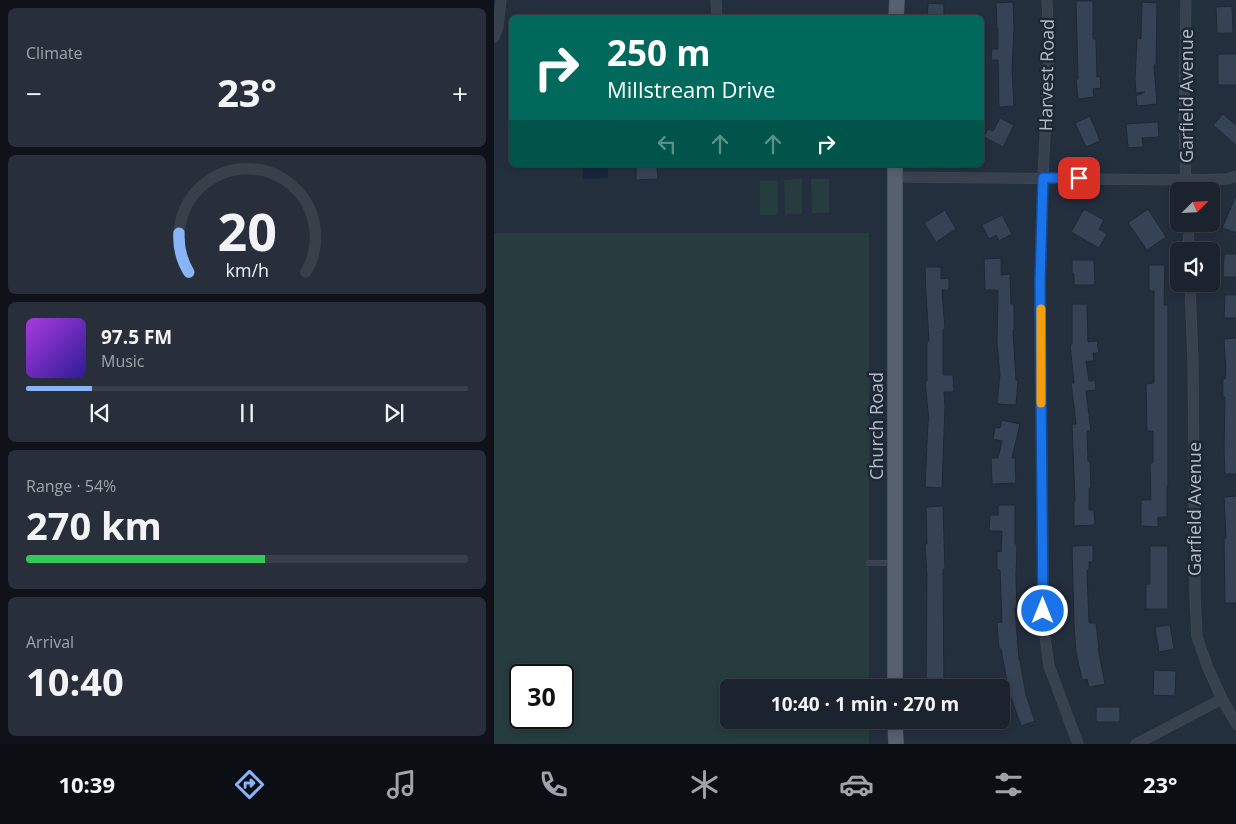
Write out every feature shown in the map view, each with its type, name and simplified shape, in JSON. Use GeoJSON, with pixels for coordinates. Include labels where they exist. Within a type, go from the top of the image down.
{"type":"FeatureCollection","features":[{"type":"Feature","properties":{"kind":"main road"},"geometry":{"type":"LineString","coordinates":[[896,15],[897,0]]}},
{"type":"Feature","properties":{"kind":"main road","name":"Church Road"},"geometry":{"type":"LineString","coordinates":[[895,171],[895,679]]}},
{"type":"Feature","properties":{"kind":"main road"},"geometry":{"type":"LineString","coordinates":[[895,729],[896,744]]}},
{"type":"Feature","properties":{"kind":"street"},"geometry":{"type":"LineString","coordinates":[[494,37],[498,26],[502,0]]}},
{"type":"Feature","properties":{"kind":"street"},"geometry":{"type":"LineString","coordinates":[[716,0],[717,15]]}},
{"type":"Feature","properties":{"kind":"street","name":"Harvest Road"},"geometry":{"type":"LineString","coordinates":[[1047,0],[1049,49],[1040,293],[1044,630],[1049,666],[1078,744]]}},
{"type":"Feature","properties":{"kind":"street","name":"Garfield Avenue"},"geometry":{"type":"LineString","coordinates":[[1186,0],[1184,123],[1186,180]]}},
{"type":"Feature","properties":{"kind":"street"},"geometry":{"type":"LineString","coordinates":[[895,171],[1043,178],[1186,180],[1226,179],[1236,176]]}},
{"type":"Feature","properties":{"kind":"street","name":"Garfield Avenue"},"geometry":{"type":"LineString","coordinates":[[1190,292],[1197,637],[1208,668],[1236,725]]}},
{"type":"Feature","properties":{"kind":"street"},"geometry":{"type":"LineString","coordinates":[[1136,744],[1222,699]]}},
{"type":"Feature","properties":{"kind":"lane"},"geometry":{"type":"LineString","coordinates":[[869,563],[894,563]]}},
{"type":"Feature","properties":{"kind":"green space"},"geometry":{"type":"Polygon","coordinates":[[[802,179],[802,214],[785,214],[784,180],[802,179]]]}},
{"type":"Feature","properties":{"kind":"green space"},"geometry":{"type":"Polygon","coordinates":[[[811,179],[829,179],[829,213],[812,213],[811,179]]]}},
{"type":"Feature","properties":{"kind":"green space"},"geometry":{"type":"Polygon","coordinates":[[[760,181],[778,181],[778,215],[760,215],[760,181]]]}},
{"type":"Feature","properties":{"kind":"green space"},"geometry":{"type":"Polygon","coordinates":[[[494,233],[869,233],[869,679],[720,679],[720,729],[869,729],[869,744],[494,744],[494,233]]]}},
{"type":"Feature","properties":{"kind":"water"},"geometry":{"type":"Polygon","coordinates":[[[583,167],[608,167],[608,178],[583,179],[583,167]]]}},
{"type":"Feature","properties":{"kind":"building"},"geometry":{"type":"Polygon","coordinates":[[[1076,1],[1093,1],[1093,39],[1096,39],[1097,77],[1100,76],[1101,88],[1093,89],[1094,97],[1078,99],[1076,79],[1078,79],[1076,1]]]}},
{"type":"Feature","properties":{"kind":"building"},"geometry":{"type":"Polygon","coordinates":[[[1013,2],[1012,69],[1014,106],[999,107],[998,60],[991,60],[992,49],[998,49],[996,3],[1013,2]]]}},
{"type":"Feature","properties":{"kind":"building"},"geometry":{"type":"Polygon","coordinates":[[[1142,2],[1157,3],[1156,65],[1154,65],[1157,104],[1137,106],[1136,96],[1145,92],[1136,93],[1135,79],[1137,38],[1141,39],[1142,2]]]}},
{"type":"Feature","properties":{"kind":"building"},"geometry":{"type":"Polygon","coordinates":[[[928,3],[944,4],[944,15],[927,15],[928,3]]]}},
{"type":"Feature","properties":{"kind":"building"},"geometry":{"type":"Polygon","coordinates":[[[1232,6],[1233,33],[1217,33],[1216,7],[1232,6]]]}},
{"type":"Feature","properties":{"kind":"building"},"geometry":{"type":"Polygon","coordinates":[[[1218,54],[1237,54],[1237,85],[1218,85],[1218,54]]]}},
{"type":"Feature","properties":{"kind":"building"},"geometry":{"type":"Polygon","coordinates":[[[1223,114],[1237,126],[1237,146],[1213,125],[1223,114]]]}},
{"type":"Feature","properties":{"kind":"building"},"geometry":{"type":"Polygon","coordinates":[[[1090,116],[1100,141],[1086,147],[1075,123],[1090,116]]]}},
{"type":"Feature","properties":{"kind":"building"},"geometry":{"type":"Polygon","coordinates":[[[1000,118],[1014,125],[1003,147],[984,137],[988,129],[993,131],[1000,118]]]}},
{"type":"Feature","properties":{"kind":"building"},"geometry":{"type":"Polygon","coordinates":[[[1158,122],[1159,137],[1142,138],[1143,147],[1128,148],[1126,124],[1158,122]]]}},
{"type":"Feature","properties":{"kind":"building"},"geometry":{"type":"Polygon","coordinates":[[[636,167],[657,167],[658,179],[636,180],[636,167]]]}},
{"type":"Feature","properties":{"kind":"building"},"geometry":{"type":"Polygon","coordinates":[[[1237,193],[1237,233],[1222,228],[1237,193]]]}},
{"type":"Feature","properties":{"kind":"building"},"geometry":{"type":"Polygon","coordinates":[[[1084,209],[1104,220],[1099,229],[1107,234],[1099,248],[1071,232],[1084,209]]]}},
{"type":"Feature","properties":{"kind":"building"},"geometry":{"type":"Polygon","coordinates":[[[1148,209],[1166,237],[1147,250],[1128,223],[1148,209]]]}},
{"type":"Feature","properties":{"kind":"building"},"geometry":{"type":"Polygon","coordinates":[[[945,210],[956,229],[936,242],[924,223],[945,210]]]}},
{"type":"Feature","properties":{"kind":"building"},"geometry":{"type":"Polygon","coordinates":[[[1002,215],[1012,234],[999,241],[996,235],[989,239],[982,225],[1002,215]]]}},
{"type":"Feature","properties":{"kind":"building"},"geometry":{"type":"Polygon","coordinates":[[[1224,254],[1237,254],[1237,277],[1223,277],[1224,254]]]}},
{"type":"Feature","properties":{"kind":"building"},"geometry":{"type":"Polygon","coordinates":[[[1001,258],[1001,275],[1010,274],[1011,304],[1014,304],[1013,330],[1016,380],[1018,380],[1016,405],[997,404],[1000,374],[997,343],[998,290],[985,290],[984,259],[1001,258]]]}},
{"type":"Feature","properties":{"kind":"building"},"geometry":{"type":"Polygon","coordinates":[[[1072,260],[1094,260],[1095,285],[1074,285],[1072,260]]]}},
{"type":"Feature","properties":{"kind":"building"},"geometry":{"type":"Polygon","coordinates":[[[1149,265],[1165,265],[1164,305],[1168,305],[1167,517],[1158,517],[1158,527],[1141,526],[1141,500],[1151,500],[1150,463],[1153,463],[1153,431],[1147,431],[1146,384],[1154,383],[1154,291],[1149,291],[1149,265]]]}},
{"type":"Feature","properties":{"kind":"building"},"geometry":{"type":"Polygon","coordinates":[[[925,267],[941,267],[941,279],[949,278],[949,290],[942,290],[945,329],[943,329],[943,375],[953,375],[954,392],[944,392],[942,488],[925,487],[929,421],[925,381],[927,381],[927,341],[929,341],[925,267]]]}},
{"type":"Feature","properties":{"kind":"building"},"geometry":{"type":"Polygon","coordinates":[[[1225,295],[1237,295],[1237,318],[1224,318],[1225,295]]]}},
{"type":"Feature","properties":{"kind":"building"},"geometry":{"type":"Polygon","coordinates":[[[1072,304],[1087,304],[1088,342],[1097,341],[1099,353],[1093,353],[1094,361],[1086,361],[1089,381],[1095,380],[1096,390],[1086,391],[1091,431],[1087,431],[1091,488],[1089,488],[1089,510],[1094,510],[1095,525],[1074,526],[1072,424],[1076,424],[1071,383],[1074,383],[1070,344],[1072,344],[1072,304]]]}},
{"type":"Feature","properties":{"kind":"building"},"geometry":{"type":"Polygon","coordinates":[[[1237,338],[1237,474],[1225,474],[1225,397],[1223,397],[1223,379],[1225,379],[1226,372],[1224,339],[1237,338]]]}},
{"type":"Feature","properties":{"kind":"building"},"geometry":{"type":"Polygon","coordinates":[[[1002,420],[1020,424],[1012,458],[1015,458],[1016,483],[992,484],[991,458],[998,458],[1002,441],[993,439],[995,427],[1000,428],[1002,420]]]}},
{"type":"Feature","properties":{"kind":"building"},"geometry":{"type":"Polygon","coordinates":[[[1237,496],[1237,603],[1225,603],[1224,538],[1226,538],[1224,497],[1237,496]]]}},
{"type":"Feature","properties":{"kind":"building"},"geometry":{"type":"Polygon","coordinates":[[[998,505],[1015,505],[1017,608],[1015,608],[1019,660],[1026,695],[1035,721],[1021,726],[1010,695],[1010,679],[1007,679],[1001,649],[999,649],[997,623],[1002,622],[1000,570],[997,570],[997,551],[1001,552],[1002,531],[989,531],[990,515],[998,515],[998,505]]]}},
{"type":"Feature","properties":{"kind":"building"},"geometry":{"type":"Polygon","coordinates":[[[943,506],[945,569],[943,569],[944,679],[926,679],[926,507],[943,506]]]}},
{"type":"Feature","properties":{"kind":"building"},"geometry":{"type":"Polygon","coordinates":[[[1093,545],[1093,562],[1089,562],[1089,570],[1087,570],[1089,623],[1096,623],[1098,648],[1105,684],[1089,687],[1087,679],[1082,680],[1076,652],[1072,546],[1093,545]]]}},
{"type":"Feature","properties":{"kind":"building"},"geometry":{"type":"Polygon","coordinates":[[[1150,546],[1168,546],[1168,609],[1146,609],[1146,584],[1150,584],[1150,546]]]}},
{"type":"Feature","properties":{"kind":"building"},"geometry":{"type":"Polygon","coordinates":[[[1170,625],[1174,649],[1159,652],[1155,627],[1170,625]]]}},
{"type":"Feature","properties":{"kind":"building"},"geometry":{"type":"Polygon","coordinates":[[[1154,670],[1176,671],[1175,696],[1153,695],[1154,670]]]}},
{"type":"Feature","properties":{"kind":"building"},"geometry":{"type":"Polygon","coordinates":[[[1096,707],[1120,707],[1120,722],[1096,722],[1096,707]]]}},
{"type":"Feature","properties":{"kind":"slow traffic"},"geometry":{"type":"LineString","coordinates":[[1041,309],[1041,403]]}},
{"type":"Feature","properties":{"kind":"route"},"geometry":{"type":"LineString","coordinates":[[1043,611],[1040,283],[1043,178],[1079,178]]}}]}
